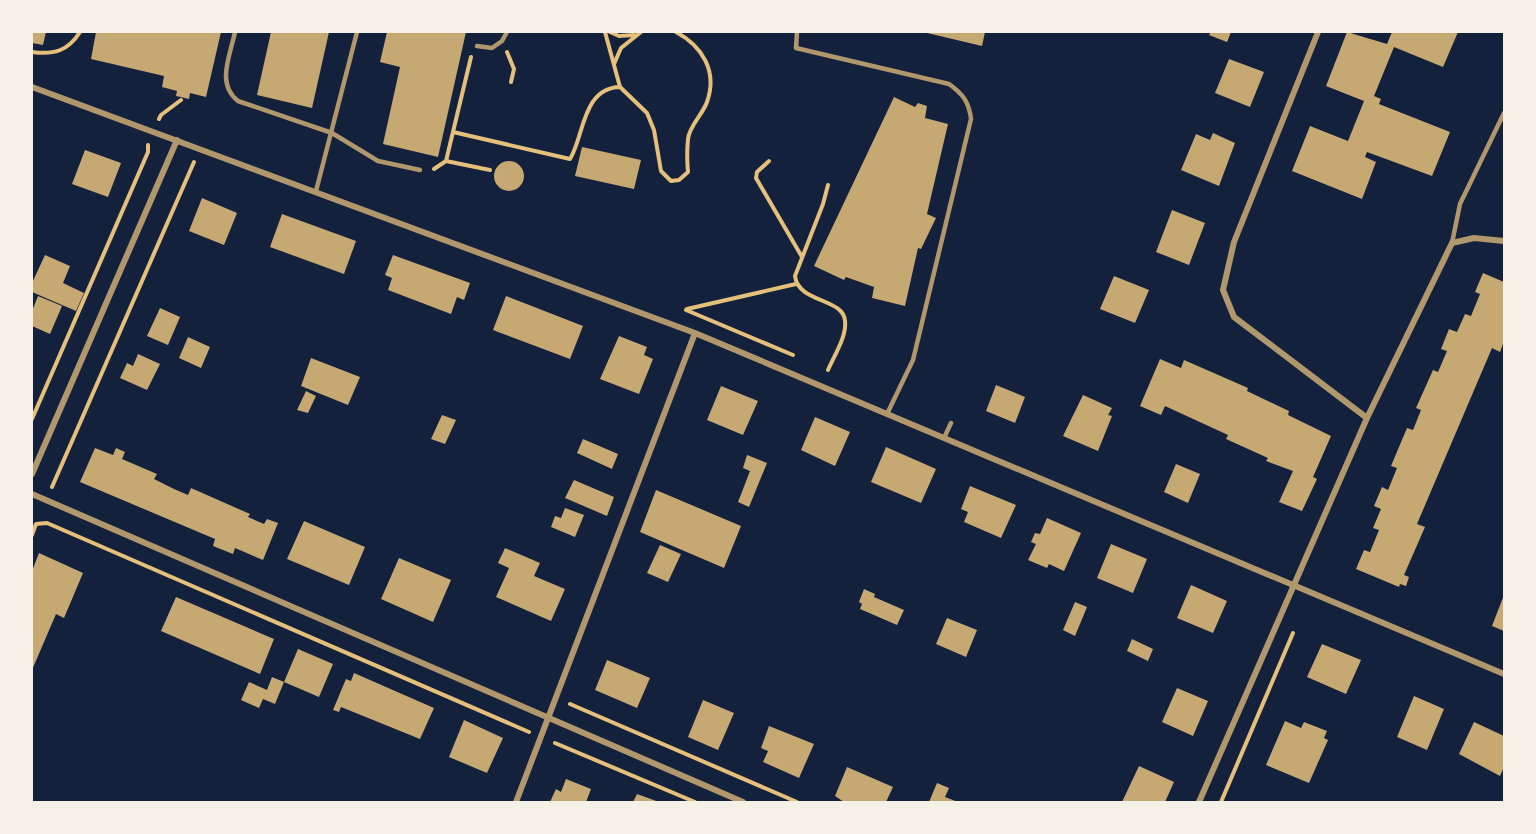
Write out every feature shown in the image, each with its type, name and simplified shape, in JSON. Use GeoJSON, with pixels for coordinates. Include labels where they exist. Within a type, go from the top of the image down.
{"type":"FeatureCollection","features":[{"type":"Feature","properties":{"kind":"street"},"geometry":{"type":"LineString","coordinates":[[1318,32],[1234,242],[1223,290],[1234,317],[1367,418]]}},
{"type":"Feature","properties":{"kind":"street"},"geometry":{"type":"LineString","coordinates":[[32,87],[695,333],[1504,675]]}},
{"type":"Feature","properties":{"kind":"street"},"geometry":{"type":"LineString","coordinates":[[32,474],[177,140]]}},
{"type":"Feature","properties":{"kind":"street"},"geometry":{"type":"LineString","coordinates":[[1199,802],[1367,418],[1452,243],[1474,238],[1504,241]]}},
{"type":"Feature","properties":{"kind":"street"},"geometry":{"type":"LineString","coordinates":[[516,802],[695,333]]}},
{"type":"Feature","properties":{"kind":"street"},"geometry":{"type":"LineString","coordinates":[[32,494],[547,720],[743,802]]}},
{"type":"Feature","properties":{"kind":"lane"},"geometry":{"type":"LineString","coordinates":[[235,32],[224,83],[228,93],[257,109],[332,133],[378,161],[420,170]]}},
{"type":"Feature","properties":{"kind":"lane"},"geometry":{"type":"LineString","coordinates":[[316,191],[357,32]]}},
{"type":"Feature","properties":{"kind":"lane"},"geometry":{"type":"LineString","coordinates":[[477,46],[492,48],[502,41],[507,32]]}},
{"type":"Feature","properties":{"kind":"lane"},"geometry":{"type":"LineString","coordinates":[[797,32],[796,48],[949,84],[962,93],[969,105],[971,119],[913,360],[887,414]]}},
{"type":"Feature","properties":{"kind":"lane"},"geometry":{"type":"LineString","coordinates":[[1452,243],[1460,204],[1504,113]]}},
{"type":"Feature","properties":{"kind":"lane"},"geometry":{"type":"LineString","coordinates":[[944,438],[951,423]]}},
{"type":"Feature","properties":{"kind":"path"},"geometry":{"type":"LineString","coordinates":[[32,51],[50,54],[61,50],[72,44],[80,32]]}},
{"type":"Feature","properties":{"kind":"path"},"geometry":{"type":"LineString","coordinates":[[608,32],[619,36],[641,32]]}},
{"type":"Feature","properties":{"kind":"path"},"geometry":{"type":"LineString","coordinates":[[608,32],[620,87],[647,113],[654,130],[661,171],[671,181],[685,176],[688,172],[688,138],[707,102],[710,75],[703,53],[676,32]]}},
{"type":"Feature","properties":{"kind":"path"},"geometry":{"type":"LineString","coordinates":[[614,65],[621,48],[635,34]]}},
{"type":"Feature","properties":{"kind":"path"},"geometry":{"type":"LineString","coordinates":[[502,41],[514,69],[511,82]]}},
{"type":"Feature","properties":{"kind":"path"},"geometry":{"type":"LineString","coordinates":[[477,46],[470,58],[446,161],[490,170]]}},
{"type":"Feature","properties":{"kind":"path"},"geometry":{"type":"LineString","coordinates":[[453,132],[570,159],[578,143],[582,122],[588,109],[608,90],[620,87]]}},
{"type":"Feature","properties":{"kind":"path"},"geometry":{"type":"LineString","coordinates":[[161,114],[181,100]]}},
{"type":"Feature","properties":{"kind":"path"},"geometry":{"type":"LineString","coordinates":[[32,419],[148,152],[148,144]]}},
{"type":"Feature","properties":{"kind":"path"},"geometry":{"type":"LineString","coordinates":[[769,161],[757,172],[756,178],[802,257]]}},
{"type":"Feature","properties":{"kind":"path"},"geometry":{"type":"LineString","coordinates":[[53,485],[194,162]]}},
{"type":"Feature","properties":{"kind":"path"},"geometry":{"type":"LineString","coordinates":[[817,365],[828,370],[846,320],[843,314],[833,306],[803,292],[796,284],[795,276],[824,204],[828,185]]}},
{"type":"Feature","properties":{"kind":"path"},"geometry":{"type":"LineString","coordinates":[[795,356],[686,310],[796,284]]}},
{"type":"Feature","properties":{"kind":"path"},"geometry":{"type":"LineString","coordinates":[[32,531],[36,524],[47,523],[528,731]]}},
{"type":"Feature","properties":{"kind":"path"},"geometry":{"type":"LineString","coordinates":[[1221,802],[1294,629]]}},
{"type":"Feature","properties":{"kind":"path"},"geometry":{"type":"LineString","coordinates":[[556,698],[797,802]]}},
{"type":"Feature","properties":{"kind":"path"},"geometry":{"type":"LineString","coordinates":[[551,741],[695,802]]}},
{"type":"Feature","properties":{"kind":"building"},"geometry":{"type":"Polygon","coordinates":[[[32,32],[46,32],[43,45],[32,43],[32,32]]]}},
{"type":"Feature","properties":{"kind":"building"},"geometry":{"type":"Polygon","coordinates":[[[96,32],[221,32],[206,97],[190,93],[189,99],[176,96],[177,91],[162,87],[164,76],[91,59],[96,32]]]}},
{"type":"Feature","properties":{"kind":"building"},"geometry":{"type":"Polygon","coordinates":[[[271,32],[329,32],[312,108],[257,95],[271,32]]]}},
{"type":"Feature","properties":{"kind":"building"},"geometry":{"type":"Polygon","coordinates":[[[387,32],[466,32],[438,157],[383,144],[400,67],[380,62],[387,32]]]}},
{"type":"Feature","properties":{"kind":"building"},"geometry":{"type":"Polygon","coordinates":[[[923,32],[985,32],[982,46],[923,32]]]}},
{"type":"Feature","properties":{"kind":"building"},"geometry":{"type":"Polygon","coordinates":[[[1211,32],[1231,32],[1227,42],[1209,35],[1211,32]]]}},
{"type":"Feature","properties":{"kind":"building"},"geometry":{"type":"Polygon","coordinates":[[[1347,32],[1387,44],[1392,32],[1458,32],[1443,67],[1394,47],[1374,96],[1381,99],[1379,104],[1450,132],[1432,176],[1367,152],[1365,157],[1376,162],[1362,199],[1292,171],[1310,126],[1348,141],[1364,101],[1326,86],[1347,32]]]}},
{"type":"Feature","properties":{"kind":"building"},"geometry":{"type":"Polygon","coordinates":[[[1229,59],[1264,72],[1250,107],[1215,93],[1229,59]]]}},
{"type":"Feature","properties":{"kind":"building"},"geometry":{"type":"Polygon","coordinates":[[[894,97],[915,107],[918,103],[927,106],[925,118],[948,124],[927,214],[936,218],[921,249],[918,248],[905,306],[872,298],[874,287],[846,277],[844,280],[814,266],[894,97]]]}},
{"type":"Feature","properties":{"kind":"building"},"geometry":{"type":"Polygon","coordinates":[[[1213,133],[1235,143],[1219,186],[1181,170],[1196,134],[1210,140],[1213,133]]]}},
{"type":"Feature","properties":{"kind":"building"},"geometry":{"type":"Polygon","coordinates":[[[582,147],[641,160],[634,189],[575,176],[582,147]]]}},
{"type":"Feature","properties":{"kind":"building"},"geometry":{"type":"Polygon","coordinates":[[[85,150],[121,163],[108,197],[72,184],[85,150]]]}},
{"type":"Feature","properties":{"kind":"building"},"geometry":{"type":"Polygon","coordinates":[[[509,161],[520,165],[524,176],[520,187],[509,191],[498,187],[494,176],[498,165],[509,161]]]}},
{"type":"Feature","properties":{"kind":"building"},"geometry":{"type":"Polygon","coordinates":[[[202,198],[237,213],[224,245],[189,231],[202,198]]]}},
{"type":"Feature","properties":{"kind":"building"},"geometry":{"type":"Polygon","coordinates":[[[1172,210],[1205,223],[1189,265],[1156,252],[1172,210]]]}},
{"type":"Feature","properties":{"kind":"building"},"geometry":{"type":"Polygon","coordinates":[[[282,214],[356,241],[344,274],[270,247],[282,214]]]}},
{"type":"Feature","properties":{"kind":"building"},"geometry":{"type":"Polygon","coordinates":[[[45,255],[70,266],[63,283],[84,293],[76,311],[32,292],[32,283],[45,255]]]}},
{"type":"Feature","properties":{"kind":"building"},"geometry":{"type":"Polygon","coordinates":[[[393,255],[470,283],[464,300],[457,297],[451,314],[388,290],[392,278],[385,275],[393,255]]]}},
{"type":"Feature","properties":{"kind":"building"},"geometry":{"type":"Polygon","coordinates":[[[1483,273],[1504,282],[1504,341],[1500,352],[1492,348],[1417,524],[1425,527],[1404,575],[1409,577],[1406,586],[1400,584],[1399,587],[1356,569],[1364,550],[1370,552],[1379,530],[1373,528],[1381,509],[1374,506],[1382,487],[1388,490],[1397,468],[1391,466],[1407,428],[1413,430],[1421,410],[1416,408],[1433,370],[1438,372],[1447,351],[1441,349],[1449,329],[1457,332],[1465,314],[1471,316],[1480,294],[1475,292],[1483,273]]]}},
{"type":"Feature","properties":{"kind":"building"},"geometry":{"type":"Polygon","coordinates":[[[1114,276],[1149,290],[1135,323],[1100,309],[1114,276]]]}},
{"type":"Feature","properties":{"kind":"building"},"geometry":{"type":"Polygon","coordinates":[[[38,296],[62,306],[50,334],[32,326],[32,311],[38,296]]]}},
{"type":"Feature","properties":{"kind":"building"},"geometry":{"type":"Polygon","coordinates":[[[506,296],[583,326],[570,359],[493,330],[506,296]]]}},
{"type":"Feature","properties":{"kind":"building"},"geometry":{"type":"Polygon","coordinates":[[[160,308],[180,317],[168,345],[147,336],[160,308]]]}},
{"type":"Feature","properties":{"kind":"building"},"geometry":{"type":"Polygon","coordinates":[[[619,336],[647,347],[644,355],[653,359],[639,394],[600,379],[619,336]]]}},
{"type":"Feature","properties":{"kind":"building"},"geometry":{"type":"Polygon","coordinates":[[[188,337],[210,347],[201,368],[179,358],[188,337]]]}},
{"type":"Feature","properties":{"kind":"building"},"geometry":{"type":"Polygon","coordinates":[[[138,354],[160,364],[147,390],[120,378],[127,363],[133,366],[138,354]]]}},
{"type":"Feature","properties":{"kind":"building"},"geometry":{"type":"Polygon","coordinates":[[[311,358],[360,377],[348,405],[301,386],[311,358]]]}},
{"type":"Feature","properties":{"kind":"building"},"geometry":{"type":"Polygon","coordinates":[[[1160,359],[1181,368],[1184,360],[1248,388],[1247,391],[1289,411],[1288,415],[1331,436],[1313,477],[1317,479],[1302,511],[1279,502],[1293,471],[1266,461],[1268,458],[1226,439],[1228,435],[1165,406],[1161,415],[1140,406],[1160,359]]]}},
{"type":"Feature","properties":{"kind":"building"},"geometry":{"type":"Polygon","coordinates":[[[996,385],[1025,397],[1015,423],[986,411],[996,385]]]}},
{"type":"Feature","properties":{"kind":"building"},"geometry":{"type":"Polygon","coordinates":[[[721,386],[758,401],[743,435],[707,420],[721,386]]]}},
{"type":"Feature","properties":{"kind":"building"},"geometry":{"type":"Polygon","coordinates":[[[306,391],[316,396],[308,413],[297,410],[306,391]]]}},
{"type":"Feature","properties":{"kind":"building"},"geometry":{"type":"Polygon","coordinates":[[[1083,395],[1112,408],[1108,415],[1112,416],[1098,451],[1063,436],[1083,395]]]}},
{"type":"Feature","properties":{"kind":"building"},"geometry":{"type":"Polygon","coordinates":[[[442,415],[456,420],[445,444],[431,439],[442,415]]]}},
{"type":"Feature","properties":{"kind":"building"},"geometry":{"type":"Polygon","coordinates":[[[815,417],[850,432],[835,466],[801,450],[815,417]]]}},
{"type":"Feature","properties":{"kind":"building"},"geometry":{"type":"Polygon","coordinates":[[[583,439],[618,454],[612,469],[577,453],[583,439]]]}},
{"type":"Feature","properties":{"kind":"building"},"geometry":{"type":"Polygon","coordinates":[[[886,447],[936,469],[921,503],[871,482],[886,447]]]}},
{"type":"Feature","properties":{"kind":"building"},"geometry":{"type":"Polygon","coordinates":[[[95,448],[113,455],[116,448],[125,452],[122,459],[157,474],[154,479],[188,495],[191,488],[250,514],[248,517],[264,524],[267,519],[278,523],[263,560],[235,548],[233,554],[213,546],[215,539],[80,482],[95,448]]]}},
{"type":"Feature","properties":{"kind":"building"},"geometry":{"type":"Polygon","coordinates":[[[747,455],[767,463],[749,507],[738,502],[750,471],[743,468],[747,455]]]}},
{"type":"Feature","properties":{"kind":"building"},"geometry":{"type":"Polygon","coordinates":[[[1176,464],[1200,474],[1188,503],[1164,492],[1176,464]]]}},
{"type":"Feature","properties":{"kind":"building"},"geometry":{"type":"Polygon","coordinates":[[[574,480],[614,497],[607,516],[565,498],[574,480]]]}},
{"type":"Feature","properties":{"kind":"building"},"geometry":{"type":"Polygon","coordinates":[[[970,486],[1016,505],[1001,538],[964,522],[968,512],[961,509],[970,486]]]}},
{"type":"Feature","properties":{"kind":"building"},"geometry":{"type":"Polygon","coordinates":[[[656,490],[741,526],[724,568],[640,532],[656,490]]]}},
{"type":"Feature","properties":{"kind":"building"},"geometry":{"type":"Polygon","coordinates":[[[565,508],[584,515],[575,537],[551,527],[555,516],[561,518],[565,508]]]}},
{"type":"Feature","properties":{"kind":"building"},"geometry":{"type":"Polygon","coordinates":[[[1047,518],[1081,533],[1064,571],[1049,564],[1047,568],[1028,560],[1036,544],[1031,542],[1035,533],[1040,534],[1047,518]]]}},
{"type":"Feature","properties":{"kind":"building"},"geometry":{"type":"Polygon","coordinates":[[[304,521],[365,547],[349,585],[287,559],[304,521]]]}},
{"type":"Feature","properties":{"kind":"building"},"geometry":{"type":"Polygon","coordinates":[[[1111,544],[1147,559],[1133,593],[1097,578],[1111,544]]]}},
{"type":"Feature","properties":{"kind":"building"},"geometry":{"type":"Polygon","coordinates":[[[660,545],[681,554],[668,582],[647,573],[660,545]]]}},
{"type":"Feature","properties":{"kind":"building"},"geometry":{"type":"Polygon","coordinates":[[[505,548],[540,563],[534,576],[565,589],[551,621],[496,597],[509,568],[498,563],[505,548]]]}},
{"type":"Feature","properties":{"kind":"building"},"geometry":{"type":"Polygon","coordinates":[[[39,553],[83,573],[64,618],[56,614],[32,670],[32,571],[39,553]]]}},
{"type":"Feature","properties":{"kind":"building"},"geometry":{"type":"Polygon","coordinates":[[[399,558],[451,580],[433,622],[381,599],[399,558]]]}},
{"type":"Feature","properties":{"kind":"building"},"geometry":{"type":"Polygon","coordinates":[[[1191,585],[1227,601],[1213,633],[1177,618],[1191,585]]]}},
{"type":"Feature","properties":{"kind":"building"},"geometry":{"type":"Polygon","coordinates":[[[864,589],[875,594],[874,597],[904,610],[897,625],[860,609],[862,604],[859,602],[864,589]]]}},
{"type":"Feature","properties":{"kind":"building"},"geometry":{"type":"Polygon","coordinates":[[[1504,595],[1504,631],[1492,626],[1504,595]]]}},
{"type":"Feature","properties":{"kind":"building"},"geometry":{"type":"Polygon","coordinates":[[[176,597],[274,639],[260,674],[161,631],[176,597]]]}},
{"type":"Feature","properties":{"kind":"building"},"geometry":{"type":"Polygon","coordinates":[[[1075,602],[1087,607],[1075,636],[1063,630],[1075,602]]]}},
{"type":"Feature","properties":{"kind":"building"},"geometry":{"type":"Polygon","coordinates":[[[947,618],[977,630],[966,657],[936,644],[947,618]]]}},
{"type":"Feature","properties":{"kind":"building"},"geometry":{"type":"Polygon","coordinates":[[[1132,639],[1153,649],[1148,661],[1127,651],[1132,639]]]}},
{"type":"Feature","properties":{"kind":"building"},"geometry":{"type":"Polygon","coordinates":[[[1322,644],[1361,660],[1346,694],[1307,677],[1322,644]]]}},
{"type":"Feature","properties":{"kind":"building"},"geometry":{"type":"Polygon","coordinates":[[[298,649],[333,664],[319,697],[284,682],[298,649]]]}},
{"type":"Feature","properties":{"kind":"building"},"geometry":{"type":"Polygon","coordinates":[[[607,660],[650,678],[637,708],[595,690],[607,660]]]}},
{"type":"Feature","properties":{"kind":"building"},"geometry":{"type":"Polygon","coordinates":[[[354,673],[434,708],[420,739],[341,707],[339,712],[333,710],[346,679],[351,681],[354,673]]]}},
{"type":"Feature","properties":{"kind":"building"},"geometry":{"type":"Polygon","coordinates":[[[272,677],[284,682],[275,704],[263,699],[259,708],[241,700],[249,682],[267,690],[272,677]]]}},
{"type":"Feature","properties":{"kind":"building"},"geometry":{"type":"Polygon","coordinates":[[[1177,688],[1208,701],[1193,736],[1162,722],[1177,688]]]}},
{"type":"Feature","properties":{"kind":"building"},"geometry":{"type":"Polygon","coordinates":[[[1414,696],[1444,709],[1427,750],[1397,737],[1414,696]]]}},
{"type":"Feature","properties":{"kind":"building"},"geometry":{"type":"Polygon","coordinates":[[[703,700],[734,713],[718,750],[688,737],[703,700]]]}},
{"type":"Feature","properties":{"kind":"building"},"geometry":{"type":"Polygon","coordinates":[[[464,720],[503,738],[487,773],[449,757],[464,720]]]}},
{"type":"Feature","properties":{"kind":"building"},"geometry":{"type":"Polygon","coordinates":[[[1285,721],[1301,728],[1304,722],[1327,731],[1324,738],[1328,740],[1309,783],[1266,765],[1285,721]]]}},
{"type":"Feature","properties":{"kind":"building"},"geometry":{"type":"Polygon","coordinates":[[[1474,722],[1504,736],[1504,767],[1500,776],[1459,754],[1474,722]]]}},
{"type":"Feature","properties":{"kind":"building"},"geometry":{"type":"Polygon","coordinates":[[[769,726],[814,744],[799,778],[763,762],[768,751],[761,748],[769,726]]]}},
{"type":"Feature","properties":{"kind":"building"},"geometry":{"type":"Polygon","coordinates":[[[1139,766],[1174,782],[1165,802],[1122,802],[1139,766]]]}},
{"type":"Feature","properties":{"kind":"building"},"geometry":{"type":"Polygon","coordinates":[[[847,767],[893,787],[886,802],[844,802],[835,796],[847,767]]]}},
{"type":"Feature","properties":{"kind":"building"},"geometry":{"type":"Polygon","coordinates":[[[566,779],[591,789],[586,802],[550,802],[556,789],[561,792],[566,779]]]}},
{"type":"Feature","properties":{"kind":"building"},"geometry":{"type":"Polygon","coordinates":[[[937,783],[949,788],[945,797],[958,802],[929,802],[937,783]]]}},
{"type":"Feature","properties":{"kind":"building"},"geometry":{"type":"Polygon","coordinates":[[[637,794],[659,802],[633,802],[637,794]]]}}]}
